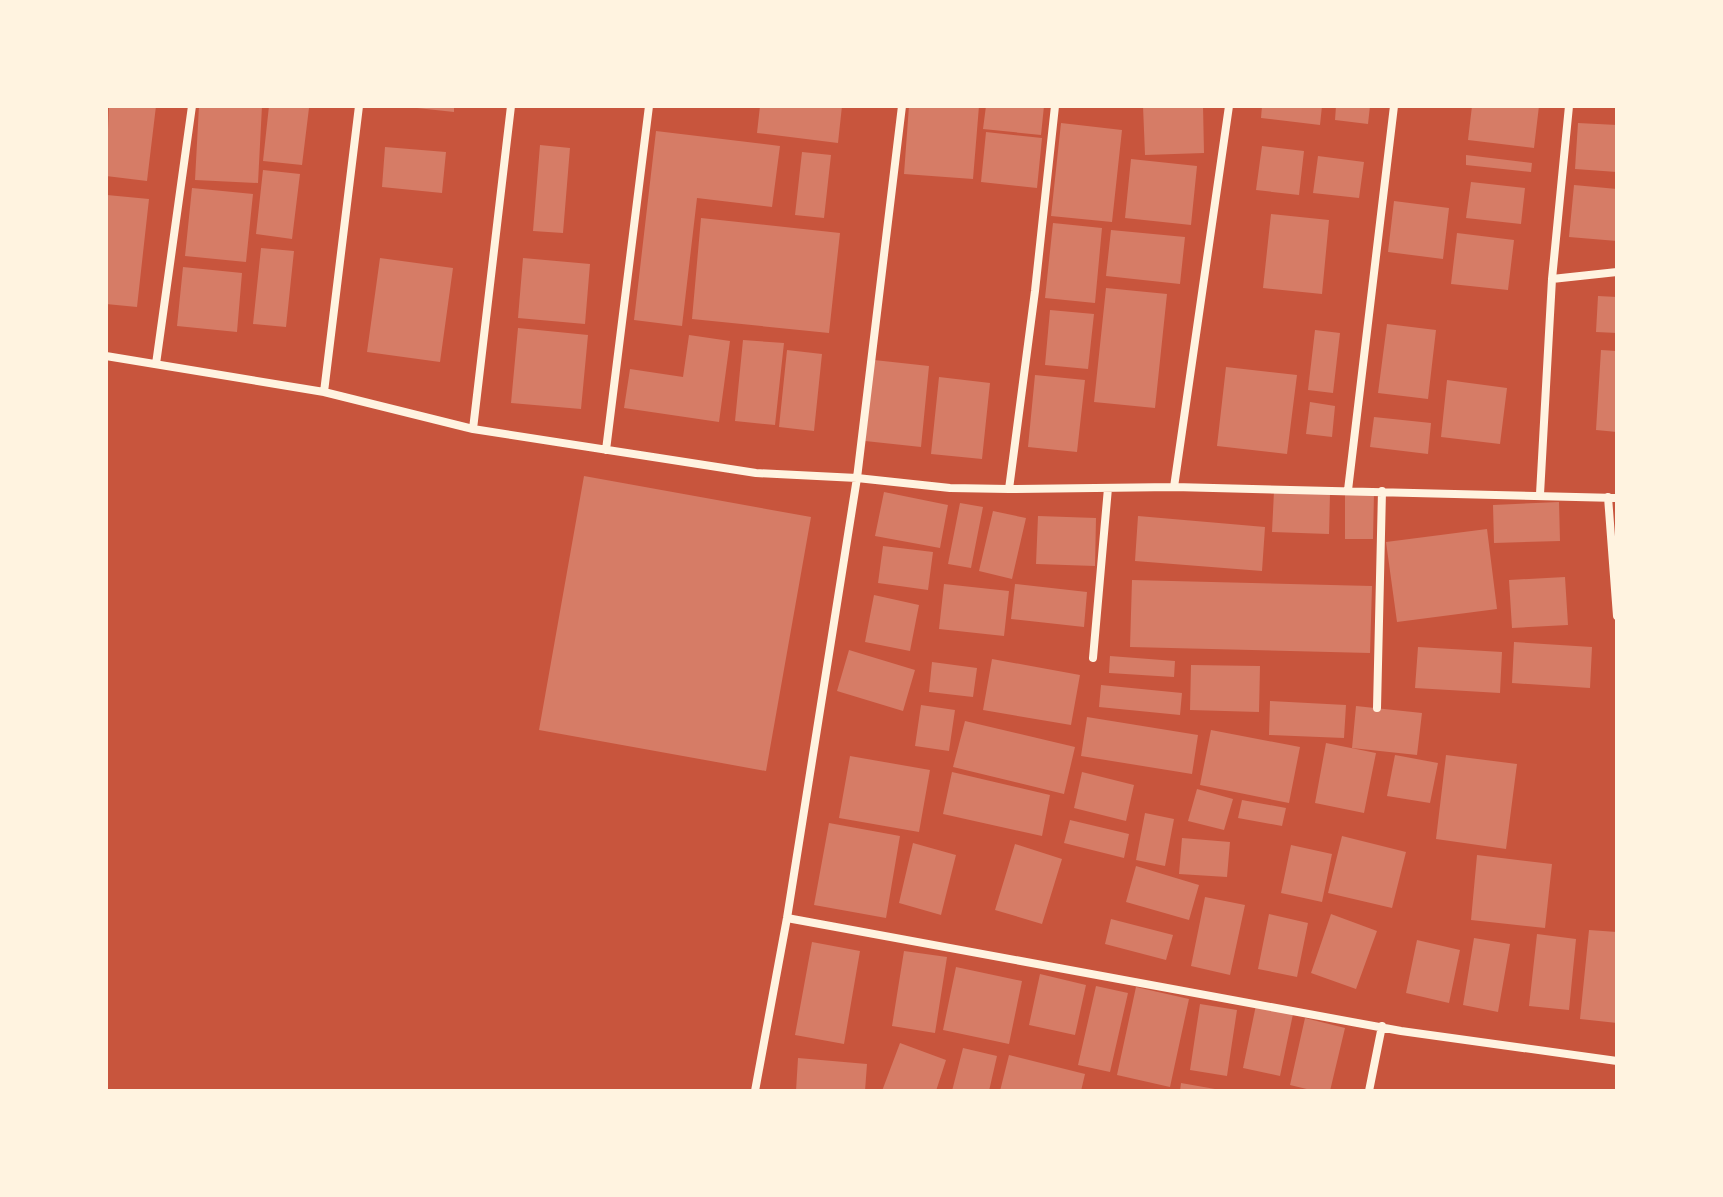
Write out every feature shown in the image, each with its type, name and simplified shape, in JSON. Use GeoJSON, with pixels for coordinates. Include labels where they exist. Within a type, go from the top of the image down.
{"type":"FeatureCollection","features":[{"type":"Feature","properties":{"kind":"street"},"geometry":{"type":"LineString","coordinates":[[156,364],[192,106]]}},
{"type":"Feature","properties":{"kind":"street"},"geometry":{"type":"LineString","coordinates":[[324,392],[359,106]]}},
{"type":"Feature","properties":{"kind":"street"},"geometry":{"type":"LineString","coordinates":[[473,429],[511,106]]}},
{"type":"Feature","properties":{"kind":"street"},"geometry":{"type":"LineString","coordinates":[[606,450],[649,106]]}},
{"type":"Feature","properties":{"kind":"street"},"geometry":{"type":"LineString","coordinates":[[755,1091],[787,918],[857,478],[902,106]]}},
{"type":"Feature","properties":{"kind":"street"},"geometry":{"type":"LineString","coordinates":[[1009,489],[1055,106]]}},
{"type":"Feature","properties":{"kind":"street"},"geometry":{"type":"LineString","coordinates":[[1174,487],[1229,106]]}},
{"type":"Feature","properties":{"kind":"street"},"geometry":{"type":"LineString","coordinates":[[1348,490],[1394,106]]}},
{"type":"Feature","properties":{"kind":"street"},"geometry":{"type":"LineString","coordinates":[[1540,494],[1552,279],[1569,106]]}},
{"type":"Feature","properties":{"kind":"street"},"geometry":{"type":"LineString","coordinates":[[1552,279],[1617,272]]}},
{"type":"Feature","properties":{"kind":"street"},"geometry":{"type":"LineString","coordinates":[[106,356],[324,392],[473,429],[756,473],[857,478],[950,488],[1174,487],[1612,497],[1617,616]]}},
{"type":"Feature","properties":{"kind":"street"},"geometry":{"type":"LineString","coordinates":[[1093,658],[1108,488]]}},
{"type":"Feature","properties":{"kind":"street"},"geometry":{"type":"LineString","coordinates":[[1377,708],[1382,491]]}},
{"type":"Feature","properties":{"kind":"street"},"geometry":{"type":"LineString","coordinates":[[787,918],[1434,1036],[1617,1061]]}},
{"type":"Feature","properties":{"kind":"street"},"geometry":{"type":"LineString","coordinates":[[1369,1091],[1382,1026]]}},
{"type":"Feature","properties":{"kind":"building"},"geometry":{"type":"Polygon","coordinates":[[[109,106],[156,106],[147,181],[106,176],[109,106]]]}},
{"type":"Feature","properties":{"kind":"building"},"geometry":{"type":"Polygon","coordinates":[[[199,106],[262,106],[258,183],[195,180],[199,106]]]}},
{"type":"Feature","properties":{"kind":"building"},"geometry":{"type":"Polygon","coordinates":[[[269,106],[309,108],[302,165],[263,161],[269,106]]]}},
{"type":"Feature","properties":{"kind":"building"},"geometry":{"type":"Polygon","coordinates":[[[454,106],[454,112],[417,108],[454,106]]]}},
{"type":"Feature","properties":{"kind":"building"},"geometry":{"type":"Polygon","coordinates":[[[760,106],[842,106],[838,143],[757,133],[760,106]]]}},
{"type":"Feature","properties":{"kind":"building"},"geometry":{"type":"Polygon","coordinates":[[[909,106],[979,106],[973,179],[904,174],[909,106]]]}},
{"type":"Feature","properties":{"kind":"building"},"geometry":{"type":"Polygon","coordinates":[[[986,106],[1044,106],[1041,135],[983,129],[986,106]]]}},
{"type":"Feature","properties":{"kind":"building"},"geometry":{"type":"Polygon","coordinates":[[[1143,106],[1203,106],[1204,153],[1145,155],[1143,106]]]}},
{"type":"Feature","properties":{"kind":"building"},"geometry":{"type":"Polygon","coordinates":[[[1262,106],[1322,106],[1320,125],[1261,118],[1262,106]]]}},
{"type":"Feature","properties":{"kind":"building"},"geometry":{"type":"Polygon","coordinates":[[[1336,106],[1370,106],[1368,124],[1335,120],[1336,106]]]}},
{"type":"Feature","properties":{"kind":"building"},"geometry":{"type":"Polygon","coordinates":[[[1472,106],[1539,106],[1534,148],[1468,140],[1472,106]]]}},
{"type":"Feature","properties":{"kind":"building"},"geometry":{"type":"Polygon","coordinates":[[[1061,123],[1122,130],[1112,222],[1051,216],[1061,123]]]}},
{"type":"Feature","properties":{"kind":"building"},"geometry":{"type":"Polygon","coordinates":[[[1578,123],[1617,125],[1617,172],[1575,169],[1578,123]]]}},
{"type":"Feature","properties":{"kind":"building"},"geometry":{"type":"Polygon","coordinates":[[[656,131],[780,146],[772,207],[697,198],[682,326],[634,320],[656,131]]]}},
{"type":"Feature","properties":{"kind":"building"},"geometry":{"type":"Polygon","coordinates":[[[986,132],[1042,138],[1037,188],[981,182],[986,132]]]}},
{"type":"Feature","properties":{"kind":"building"},"geometry":{"type":"Polygon","coordinates":[[[540,145],[570,148],[563,233],[533,231],[540,145]]]}},
{"type":"Feature","properties":{"kind":"building"},"geometry":{"type":"Polygon","coordinates":[[[1262,146],[1304,151],[1299,195],[1256,190],[1262,146]]]}},
{"type":"Feature","properties":{"kind":"building"},"geometry":{"type":"Polygon","coordinates":[[[385,147],[446,152],[442,193],[382,187],[385,147]]]}},
{"type":"Feature","properties":{"kind":"building"},"geometry":{"type":"Polygon","coordinates":[[[802,152],[831,155],[824,218],[795,215],[802,152]]]}},
{"type":"Feature","properties":{"kind":"building"},"geometry":{"type":"Polygon","coordinates":[[[1466,155],[1532,163],[1531,172],[1466,165],[1466,155]]]}},
{"type":"Feature","properties":{"kind":"building"},"geometry":{"type":"Polygon","coordinates":[[[1318,156],[1364,162],[1359,198],[1313,193],[1318,156]]]}},
{"type":"Feature","properties":{"kind":"building"},"geometry":{"type":"Polygon","coordinates":[[[1131,159],[1197,166],[1191,225],[1125,218],[1131,159]]]}},
{"type":"Feature","properties":{"kind":"building"},"geometry":{"type":"Polygon","coordinates":[[[263,170],[300,174],[292,239],[256,234],[263,170]]]}},
{"type":"Feature","properties":{"kind":"building"},"geometry":{"type":"Polygon","coordinates":[[[1471,182],[1525,188],[1521,224],[1466,218],[1471,182]]]}},
{"type":"Feature","properties":{"kind":"building"},"geometry":{"type":"Polygon","coordinates":[[[1574,185],[1617,189],[1617,241],[1569,237],[1574,185]]]}},
{"type":"Feature","properties":{"kind":"building"},"geometry":{"type":"Polygon","coordinates":[[[192,188],[253,194],[246,262],[185,256],[192,188]]]}},
{"type":"Feature","properties":{"kind":"building"},"geometry":{"type":"Polygon","coordinates":[[[107,195],[149,199],[137,307],[106,304],[107,195]]]}},
{"type":"Feature","properties":{"kind":"building"},"geometry":{"type":"Polygon","coordinates":[[[1394,201],[1449,208],[1443,259],[1388,252],[1394,201]]]}},
{"type":"Feature","properties":{"kind":"building"},"geometry":{"type":"Polygon","coordinates":[[[1271,214],[1329,220],[1322,294],[1263,288],[1271,214]]]}},
{"type":"Feature","properties":{"kind":"building"},"geometry":{"type":"Polygon","coordinates":[[[701,218],[840,233],[829,333],[692,319],[701,218]]]}},
{"type":"Feature","properties":{"kind":"building"},"geometry":{"type":"Polygon","coordinates":[[[1053,223],[1102,228],[1095,303],[1045,298],[1053,223]]]}},
{"type":"Feature","properties":{"kind":"building"},"geometry":{"type":"Polygon","coordinates":[[[1111,230],[1185,237],[1180,284],[1106,276],[1111,230]]]}},
{"type":"Feature","properties":{"kind":"building"},"geometry":{"type":"Polygon","coordinates":[[[1457,233],[1514,240],[1508,290],[1451,284],[1457,233]]]}},
{"type":"Feature","properties":{"kind":"building"},"geometry":{"type":"Polygon","coordinates":[[[261,248],[294,251],[286,327],[253,324],[261,248]]]}},
{"type":"Feature","properties":{"kind":"building"},"geometry":{"type":"Polygon","coordinates":[[[380,258],[453,268],[440,362],[367,352],[380,258]]]}},
{"type":"Feature","properties":{"kind":"building"},"geometry":{"type":"Polygon","coordinates":[[[523,258],[590,264],[585,324],[518,318],[523,258]]]}},
{"type":"Feature","properties":{"kind":"building"},"geometry":{"type":"Polygon","coordinates":[[[183,267],[242,273],[237,332],[177,326],[183,267]]]}},
{"type":"Feature","properties":{"kind":"building"},"geometry":{"type":"Polygon","coordinates":[[[1106,288],[1167,294],[1155,408],[1094,402],[1106,288]]]}},
{"type":"Feature","properties":{"kind":"building"},"geometry":{"type":"Polygon","coordinates":[[[1598,296],[1617,297],[1617,333],[1596,332],[1598,296]]]}},
{"type":"Feature","properties":{"kind":"building"},"geometry":{"type":"Polygon","coordinates":[[[1050,310],[1094,314],[1088,369],[1045,365],[1050,310]]]}},
{"type":"Feature","properties":{"kind":"building"},"geometry":{"type":"Polygon","coordinates":[[[1387,324],[1436,330],[1428,399],[1378,393],[1387,324]]]}},
{"type":"Feature","properties":{"kind":"building"},"geometry":{"type":"Polygon","coordinates":[[[518,328],[588,335],[581,409],[511,403],[518,328]]]}},
{"type":"Feature","properties":{"kind":"building"},"geometry":{"type":"Polygon","coordinates":[[[1315,330],[1340,333],[1333,393],[1308,390],[1315,330]]]}},
{"type":"Feature","properties":{"kind":"building"},"geometry":{"type":"Polygon","coordinates":[[[689,335],[730,341],[719,422],[624,408],[630,369],[683,377],[689,335]]]}},
{"type":"Feature","properties":{"kind":"building"},"geometry":{"type":"Polygon","coordinates":[[[743,340],[784,343],[775,425],[735,421],[743,340]]]}},
{"type":"Feature","properties":{"kind":"building"},"geometry":{"type":"Polygon","coordinates":[[[787,350],[822,354],[814,431],[779,427],[787,350]]]}},
{"type":"Feature","properties":{"kind":"building"},"geometry":{"type":"Polygon","coordinates":[[[1601,350],[1617,351],[1617,432],[1596,430],[1601,350]]]}},
{"type":"Feature","properties":{"kind":"building"},"geometry":{"type":"Polygon","coordinates":[[[874,360],[929,366],[921,447],[865,441],[874,360]]]}},
{"type":"Feature","properties":{"kind":"building"},"geometry":{"type":"Polygon","coordinates":[[[1226,367],[1297,375],[1287,454],[1217,446],[1226,367]]]}},
{"type":"Feature","properties":{"kind":"building"},"geometry":{"type":"Polygon","coordinates":[[[1035,375],[1085,380],[1077,452],[1028,447],[1035,375]]]}},
{"type":"Feature","properties":{"kind":"building"},"geometry":{"type":"Polygon","coordinates":[[[939,377],[990,383],[982,459],[931,454],[939,377]]]}},
{"type":"Feature","properties":{"kind":"building"},"geometry":{"type":"Polygon","coordinates":[[[1447,380],[1507,388],[1500,444],[1441,437],[1447,380]]]}},
{"type":"Feature","properties":{"kind":"building"},"geometry":{"type":"Polygon","coordinates":[[[1310,402],[1335,406],[1332,437],[1306,434],[1310,402]]]}},
{"type":"Feature","properties":{"kind":"building"},"geometry":{"type":"Polygon","coordinates":[[[1374,417],[1431,423],[1428,454],[1370,447],[1374,417]]]}},
{"type":"Feature","properties":{"kind":"building"},"geometry":{"type":"Polygon","coordinates":[[[584,476],[811,517],[766,771],[539,730],[584,476]]]}},
{"type":"Feature","properties":{"kind":"building"},"geometry":{"type":"Polygon","coordinates":[[[1274,491],[1330,494],[1329,534],[1272,532],[1274,491]]]}},
{"type":"Feature","properties":{"kind":"building"},"geometry":{"type":"Polygon","coordinates":[[[884,492],[948,505],[940,548],[875,536],[884,492]]]}},
{"type":"Feature","properties":{"kind":"building"},"geometry":{"type":"Polygon","coordinates":[[[1345,493],[1374,493],[1373,539],[1345,539],[1345,493]]]}},
{"type":"Feature","properties":{"kind":"building"},"geometry":{"type":"Polygon","coordinates":[[[1559,502],[1560,541],[1494,543],[1493,505],[1559,502]]]}},
{"type":"Feature","properties":{"kind":"building"},"geometry":{"type":"Polygon","coordinates":[[[960,503],[983,507],[971,568],[948,564],[960,503]]]}},
{"type":"Feature","properties":{"kind":"building"},"geometry":{"type":"Polygon","coordinates":[[[993,511],[1026,518],[1012,579],[979,571],[993,511]]]}},
{"type":"Feature","properties":{"kind":"building"},"geometry":{"type":"Polygon","coordinates":[[[1038,516],[1096,518],[1095,566],[1036,564],[1038,516]]]}},
{"type":"Feature","properties":{"kind":"building"},"geometry":{"type":"Polygon","coordinates":[[[1138,516],[1265,527],[1262,571],[1135,561],[1138,516]]]}},
{"type":"Feature","properties":{"kind":"building"},"geometry":{"type":"Polygon","coordinates":[[[1487,529],[1497,609],[1397,622],[1386,542],[1487,529]]]}},
{"type":"Feature","properties":{"kind":"building"},"geometry":{"type":"Polygon","coordinates":[[[883,546],[933,552],[928,590],[878,583],[883,546]]]}},
{"type":"Feature","properties":{"kind":"building"},"geometry":{"type":"Polygon","coordinates":[[[1565,577],[1568,625],[1512,628],[1509,580],[1565,577]]]}},
{"type":"Feature","properties":{"kind":"building"},"geometry":{"type":"Polygon","coordinates":[[[1132,580],[1372,586],[1370,653],[1130,647],[1132,580]]]}},
{"type":"Feature","properties":{"kind":"building"},"geometry":{"type":"Polygon","coordinates":[[[944,584],[1009,591],[1004,636],[939,629],[944,584]]]}},
{"type":"Feature","properties":{"kind":"building"},"geometry":{"type":"Polygon","coordinates":[[[1015,584],[1087,592],[1084,627],[1011,619],[1015,584]]]}},
{"type":"Feature","properties":{"kind":"building"},"geometry":{"type":"Polygon","coordinates":[[[874,595],[919,605],[910,651],[865,642],[874,595]]]}},
{"type":"Feature","properties":{"kind":"building"},"geometry":{"type":"Polygon","coordinates":[[[1514,642],[1592,647],[1590,688],[1512,683],[1514,642]]]}},
{"type":"Feature","properties":{"kind":"building"},"geometry":{"type":"Polygon","coordinates":[[[1418,647],[1502,652],[1500,693],[1415,688],[1418,647]]]}},
{"type":"Feature","properties":{"kind":"building"},"geometry":{"type":"Polygon","coordinates":[[[849,650],[915,670],[903,711],[837,691],[849,650]]]}},
{"type":"Feature","properties":{"kind":"building"},"geometry":{"type":"Polygon","coordinates":[[[1110,656],[1175,661],[1174,677],[1109,673],[1110,656]]]}},
{"type":"Feature","properties":{"kind":"building"},"geometry":{"type":"Polygon","coordinates":[[[992,659],[1080,675],[1071,725],[983,710],[992,659]]]}},
{"type":"Feature","properties":{"kind":"building"},"geometry":{"type":"Polygon","coordinates":[[[932,662],[977,668],[973,697],[929,692],[932,662]]]}},
{"type":"Feature","properties":{"kind":"building"},"geometry":{"type":"Polygon","coordinates":[[[1191,665],[1260,666],[1259,712],[1190,710],[1191,665]]]}},
{"type":"Feature","properties":{"kind":"building"},"geometry":{"type":"Polygon","coordinates":[[[1101,685],[1182,693],[1180,715],[1099,707],[1101,685]]]}},
{"type":"Feature","properties":{"kind":"building"},"geometry":{"type":"Polygon","coordinates":[[[1270,701],[1346,705],[1344,738],[1269,735],[1270,701]]]}},
{"type":"Feature","properties":{"kind":"building"},"geometry":{"type":"Polygon","coordinates":[[[921,705],[955,710],[949,751],[915,746],[921,705]]]}},
{"type":"Feature","properties":{"kind":"building"},"geometry":{"type":"Polygon","coordinates":[[[1356,706],[1422,713],[1417,755],[1352,748],[1356,706]]]}},
{"type":"Feature","properties":{"kind":"building"},"geometry":{"type":"Polygon","coordinates":[[[1087,717],[1198,735],[1192,774],[1081,756],[1087,717]]]}},
{"type":"Feature","properties":{"kind":"building"},"geometry":{"type":"Polygon","coordinates":[[[965,721],[1075,747],[1064,794],[953,767],[965,721]]]}},
{"type":"Feature","properties":{"kind":"building"},"geometry":{"type":"Polygon","coordinates":[[[1211,730],[1300,747],[1289,803],[1200,785],[1211,730]]]}},
{"type":"Feature","properties":{"kind":"building"},"geometry":{"type":"Polygon","coordinates":[[[1326,743],[1376,753],[1364,813],[1315,803],[1326,743]]]}},
{"type":"Feature","properties":{"kind":"building"},"geometry":{"type":"Polygon","coordinates":[[[1395,755],[1438,763],[1430,803],[1387,796],[1395,755]]]}},
{"type":"Feature","properties":{"kind":"building"},"geometry":{"type":"Polygon","coordinates":[[[1446,755],[1517,764],[1506,849],[1436,839],[1446,755]]]}},
{"type":"Feature","properties":{"kind":"building"},"geometry":{"type":"Polygon","coordinates":[[[850,756],[930,770],[919,832],[839,818],[850,756]]]}},
{"type":"Feature","properties":{"kind":"building"},"geometry":{"type":"Polygon","coordinates":[[[952,772],[1050,795],[1042,836],[943,814],[952,772]]]}},
{"type":"Feature","properties":{"kind":"building"},"geometry":{"type":"Polygon","coordinates":[[[1082,772],[1134,785],[1126,821],[1074,808],[1082,772]]]}},
{"type":"Feature","properties":{"kind":"building"},"geometry":{"type":"Polygon","coordinates":[[[1197,789],[1233,799],[1224,830],[1188,821],[1197,789]]]}},
{"type":"Feature","properties":{"kind":"building"},"geometry":{"type":"Polygon","coordinates":[[[1242,800],[1286,808],[1282,826],[1238,818],[1242,800]]]}},
{"type":"Feature","properties":{"kind":"building"},"geometry":{"type":"Polygon","coordinates":[[[1145,813],[1174,819],[1165,866],[1136,860],[1145,813]]]}},
{"type":"Feature","properties":{"kind":"building"},"geometry":{"type":"Polygon","coordinates":[[[1070,820],[1129,834],[1124,858],[1064,843],[1070,820]]]}},
{"type":"Feature","properties":{"kind":"building"},"geometry":{"type":"Polygon","coordinates":[[[829,823],[900,836],[886,918],[814,905],[829,823]]]}},
{"type":"Feature","properties":{"kind":"building"},"geometry":{"type":"Polygon","coordinates":[[[1342,836],[1406,852],[1392,908],[1328,893],[1342,836]]]}},
{"type":"Feature","properties":{"kind":"building"},"geometry":{"type":"Polygon","coordinates":[[[1182,838],[1230,842],[1227,877],[1179,874],[1182,838]]]}},
{"type":"Feature","properties":{"kind":"building"},"geometry":{"type":"Polygon","coordinates":[[[913,843],[956,855],[941,915],[899,903],[913,843]]]}},
{"type":"Feature","properties":{"kind":"building"},"geometry":{"type":"Polygon","coordinates":[[[1015,844],[1062,859],[1042,924],[995,910],[1015,844]]]}},
{"type":"Feature","properties":{"kind":"building"},"geometry":{"type":"Polygon","coordinates":[[[1291,845],[1332,854],[1322,902],[1281,893],[1291,845]]]}},
{"type":"Feature","properties":{"kind":"building"},"geometry":{"type":"Polygon","coordinates":[[[1477,855],[1552,864],[1545,928],[1471,920],[1477,855]]]}},
{"type":"Feature","properties":{"kind":"building"},"geometry":{"type":"Polygon","coordinates":[[[1136,866],[1199,885],[1189,920],[1126,902],[1136,866]]]}},
{"type":"Feature","properties":{"kind":"building"},"geometry":{"type":"Polygon","coordinates":[[[1205,897],[1245,905],[1230,975],[1191,966],[1205,897]]]}},
{"type":"Feature","properties":{"kind":"building"},"geometry":{"type":"Polygon","coordinates":[[[1269,914],[1308,923],[1297,977],[1258,969],[1269,914]]]}},
{"type":"Feature","properties":{"kind":"building"},"geometry":{"type":"Polygon","coordinates":[[[1331,914],[1377,931],[1356,989],[1311,973],[1331,914]]]}},
{"type":"Feature","properties":{"kind":"building"},"geometry":{"type":"Polygon","coordinates":[[[1111,919],[1173,935],[1166,960],[1105,944],[1111,919]]]}},
{"type":"Feature","properties":{"kind":"building"},"geometry":{"type":"Polygon","coordinates":[[[1589,930],[1617,932],[1617,1023],[1580,1019],[1589,930]]]}},
{"type":"Feature","properties":{"kind":"building"},"geometry":{"type":"Polygon","coordinates":[[[1537,934],[1576,939],[1569,1010],[1529,1006],[1537,934]]]}},
{"type":"Feature","properties":{"kind":"building"},"geometry":{"type":"Polygon","coordinates":[[[1474,938],[1510,944],[1498,1012],[1463,1005],[1474,938]]]}},
{"type":"Feature","properties":{"kind":"building"},"geometry":{"type":"Polygon","coordinates":[[[1417,940],[1460,950],[1449,1003],[1406,993],[1417,940]]]}},
{"type":"Feature","properties":{"kind":"building"},"geometry":{"type":"Polygon","coordinates":[[[812,942],[860,951],[844,1044],[795,1035],[812,942]]]}},
{"type":"Feature","properties":{"kind":"building"},"geometry":{"type":"Polygon","coordinates":[[[904,951],[947,957],[935,1033],[892,1026],[904,951]]]}},
{"type":"Feature","properties":{"kind":"building"},"geometry":{"type":"Polygon","coordinates":[[[956,967],[1022,981],[1009,1044],[943,1030],[956,967]]]}},
{"type":"Feature","properties":{"kind":"building"},"geometry":{"type":"Polygon","coordinates":[[[1040,974],[1086,985],[1075,1035],[1029,1025],[1040,974]]]}},
{"type":"Feature","properties":{"kind":"building"},"geometry":{"type":"Polygon","coordinates":[[[1096,986],[1128,993],[1110,1072],[1078,1065],[1096,986]]]}},
{"type":"Feature","properties":{"kind":"building"},"geometry":{"type":"Polygon","coordinates":[[[1136,987],[1189,999],[1170,1087],[1117,1075],[1136,987]]]}},
{"type":"Feature","properties":{"kind":"building"},"geometry":{"type":"Polygon","coordinates":[[[1200,1004],[1237,1010],[1227,1076],[1190,1070],[1200,1004]]]}},
{"type":"Feature","properties":{"kind":"building"},"geometry":{"type":"Polygon","coordinates":[[[1256,1005],[1293,1014],[1280,1076],[1243,1068],[1256,1005]]]}},
{"type":"Feature","properties":{"kind":"building"},"geometry":{"type":"Polygon","coordinates":[[[1305,1018],[1345,1028],[1330,1091],[1290,1085],[1305,1018]]]}},
{"type":"Feature","properties":{"kind":"building"},"geometry":{"type":"Polygon","coordinates":[[[900,1043],[946,1060],[936,1091],[882,1091],[900,1043]]]}},
{"type":"Feature","properties":{"kind":"building"},"geometry":{"type":"Polygon","coordinates":[[[963,1048],[997,1056],[989,1091],[952,1091],[963,1048]]]}},
{"type":"Feature","properties":{"kind":"building"},"geometry":{"type":"Polygon","coordinates":[[[1009,1055],[1085,1074],[1081,1091],[1000,1091],[1009,1055]]]}},
{"type":"Feature","properties":{"kind":"building"},"geometry":{"type":"Polygon","coordinates":[[[798,1058],[867,1064],[865,1091],[796,1091],[798,1058]]]}},
{"type":"Feature","properties":{"kind":"building"},"geometry":{"type":"Polygon","coordinates":[[[1181,1083],[1215,1089],[1215,1091],[1180,1091],[1181,1083]]]}}]}
